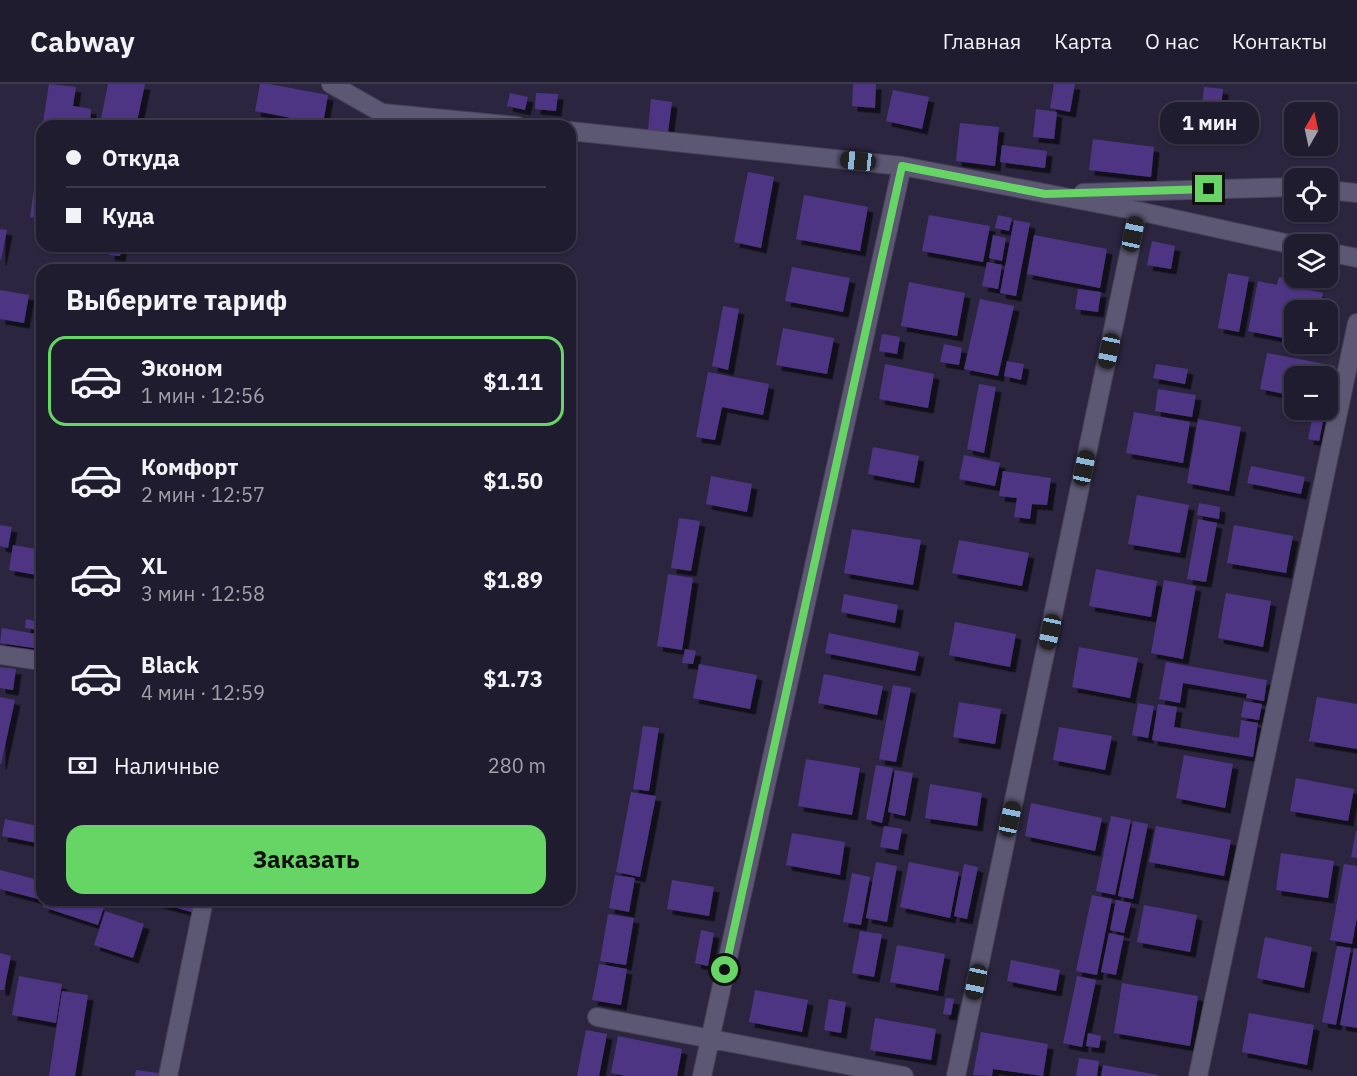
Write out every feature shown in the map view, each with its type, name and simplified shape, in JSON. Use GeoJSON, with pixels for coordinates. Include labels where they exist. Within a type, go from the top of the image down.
{"type":"FeatureCollection","features":[{"type":"Feature","properties":{"kind":"street"},"geometry":{"type":"LineString","coordinates":[[331,84],[382,112],[459,120]]}},
{"type":"Feature","properties":{"kind":"street"},"geometry":{"type":"LineString","coordinates":[[576,132],[902,166],[1138,211],[1284,243]]}},
{"type":"Feature","properties":{"kind":"street"},"geometry":{"type":"LineString","coordinates":[[702,1076],[902,166]]}},
{"type":"Feature","properties":{"kind":"street"},"geometry":{"type":"LineString","coordinates":[[1045,194],[1284,187]]}},
{"type":"Feature","properties":{"kind":"street"},"geometry":{"type":"LineString","coordinates":[[1338,191],[1357,193]]}},
{"type":"Feature","properties":{"kind":"street"},"geometry":{"type":"LineString","coordinates":[[956,1076],[1138,211]]}},
{"type":"Feature","properties":{"kind":"street"},"geometry":{"type":"LineString","coordinates":[[1338,254],[1357,258]]}},
{"type":"Feature","properties":{"kind":"street"},"geometry":{"type":"LineString","coordinates":[[1198,1076],[1357,323]]}},
{"type":"Feature","properties":{"kind":"street"},"geometry":{"type":"LineString","coordinates":[[0,655],[36,659]]}},
{"type":"Feature","properties":{"kind":"street"},"geometry":{"type":"LineString","coordinates":[[168,1076],[203,906]]}},
{"type":"Feature","properties":{"kind":"street"},"geometry":{"type":"LineString","coordinates":[[597,1017],[904,1076]]}},
{"type":"Feature","properties":{"kind":"building"},"geometry":{"type":"Polygon","coordinates":[[[49,84],[76,87],[73,106],[91,109],[90,120],[43,120],[49,84]]]}},
{"type":"Feature","properties":{"kind":"building"},"geometry":{"type":"Polygon","coordinates":[[[108,84],[145,84],[137,120],[101,120],[108,84]]]}},
{"type":"Feature","properties":{"kind":"building"},"geometry":{"type":"Polygon","coordinates":[[[260,84],[328,95],[324,120],[302,120],[255,111],[260,84]]]}},
{"type":"Feature","properties":{"kind":"building"},"geometry":{"type":"Polygon","coordinates":[[[853,84],[876,84],[875,108],[852,106],[853,84]]]}},
{"type":"Feature","properties":{"kind":"building"},"geometry":{"type":"Polygon","coordinates":[[[1054,84],[1075,84],[1070,112],[1050,108],[1054,84]]]}},
{"type":"Feature","properties":{"kind":"building"},"geometry":{"type":"Polygon","coordinates":[[[1204,87],[1223,89],[1220,117],[1201,115],[1204,87]]]}},
{"type":"Feature","properties":{"kind":"building"},"geometry":{"type":"Polygon","coordinates":[[[893,90],[929,97],[922,129],[886,121],[893,90]]]}},
{"type":"Feature","properties":{"kind":"building"},"geometry":{"type":"Polygon","coordinates":[[[510,93],[528,97],[525,110],[507,106],[510,93]]]}},
{"type":"Feature","properties":{"kind":"building"},"geometry":{"type":"Polygon","coordinates":[[[536,93],[558,94],[556,111],[535,109],[536,93]]]}},
{"type":"Feature","properties":{"kind":"building"},"geometry":{"type":"Polygon","coordinates":[[[651,99],[672,102],[668,132],[648,130],[651,99]]]}},
{"type":"Feature","properties":{"kind":"building"},"geometry":{"type":"Polygon","coordinates":[[[1036,109],[1057,112],[1054,139],[1033,137],[1036,109]]]}},
{"type":"Feature","properties":{"kind":"building"},"geometry":{"type":"Polygon","coordinates":[[[960,123],[999,127],[995,166],[956,161],[960,123]]]}},
{"type":"Feature","properties":{"kind":"building"},"geometry":{"type":"Polygon","coordinates":[[[1093,139],[1154,147],[1151,177],[1089,170],[1093,139]]]}},
{"type":"Feature","properties":{"kind":"building"},"geometry":{"type":"Polygon","coordinates":[[[1002,145],[1047,151],[1045,168],[1000,162],[1002,145]]]}},
{"type":"Feature","properties":{"kind":"building"},"geometry":{"type":"Polygon","coordinates":[[[748,172],[774,177],[761,248],[734,242],[748,172]]]}},
{"type":"Feature","properties":{"kind":"building"},"geometry":{"type":"Polygon","coordinates":[[[36,175],[36,218],[30,217],[36,175]]]}},
{"type":"Feature","properties":{"kind":"building"},"geometry":{"type":"Polygon","coordinates":[[[804,195],[868,207],[860,251],[796,239],[804,195]]]}},
{"type":"Feature","properties":{"kind":"building"},"geometry":{"type":"Polygon","coordinates":[[[929,215],[990,226],[983,262],[922,251],[929,215]]]}},
{"type":"Feature","properties":{"kind":"building"},"geometry":{"type":"Polygon","coordinates":[[[998,215],[1012,218],[1009,231],[995,228],[998,215]]]}},
{"type":"Feature","properties":{"kind":"building"},"geometry":{"type":"Polygon","coordinates":[[[1014,220],[1030,223],[1016,296],[1000,293],[1014,220]]]}},
{"type":"Feature","properties":{"kind":"building"},"geometry":{"type":"Polygon","coordinates":[[[0,229],[7,230],[1,260],[0,260],[0,229]]]}},
{"type":"Feature","properties":{"kind":"building"},"geometry":{"type":"Polygon","coordinates":[[[993,235],[1006,238],[1002,261],[989,258],[993,235]]]}},
{"type":"Feature","properties":{"kind":"building"},"geometry":{"type":"Polygon","coordinates":[[[1034,235],[1107,249],[1100,288],[1027,274],[1034,235]]]}},
{"type":"Feature","properties":{"kind":"building"},"geometry":{"type":"Polygon","coordinates":[[[1152,241],[1175,246],[1171,269],[1147,265],[1152,241]]]}},
{"type":"Feature","properties":{"kind":"building"},"geometry":{"type":"Polygon","coordinates":[[[109,252],[121,252],[120,256],[109,255],[109,252]]]}},
{"type":"Feature","properties":{"kind":"building"},"geometry":{"type":"Polygon","coordinates":[[[987,262],[1002,265],[998,289],[982,286],[987,262]]]}},
{"type":"Feature","properties":{"kind":"building"},"geometry":{"type":"Polygon","coordinates":[[[792,267],[850,278],[843,312],[785,301],[792,267]]]}},
{"type":"Feature","properties":{"kind":"building"},"geometry":{"type":"Polygon","coordinates":[[[1228,273],[1249,277],[1239,332],[1218,328],[1228,273]]]}},
{"type":"Feature","properties":{"kind":"building"},"geometry":{"type":"Polygon","coordinates":[[[1279,277],[1284,278],[1284,288],[1299,288],[1323,293],[1321,300],[1284,300],[1284,338],[1248,331],[1258,281],[1277,285],[1279,277]]]}},
{"type":"Feature","properties":{"kind":"building"},"geometry":{"type":"Polygon","coordinates":[[[909,282],[965,293],[957,336],[901,326],[909,282]]]}},
{"type":"Feature","properties":{"kind":"building"},"geometry":{"type":"Polygon","coordinates":[[[1078,289],[1101,292],[1098,312],[1075,309],[1078,289]]]}},
{"type":"Feature","properties":{"kind":"building"},"geometry":{"type":"Polygon","coordinates":[[[0,290],[29,295],[24,323],[0,319],[0,290]]]}},
{"type":"Feature","properties":{"kind":"building"},"geometry":{"type":"Polygon","coordinates":[[[980,299],[1014,306],[998,376],[964,369],[980,299]]]}},
{"type":"Feature","properties":{"kind":"building"},"geometry":{"type":"Polygon","coordinates":[[[723,306],[739,309],[728,370],[712,366],[723,306]]]}},
{"type":"Feature","properties":{"kind":"building"},"geometry":{"type":"Polygon","coordinates":[[[783,328],[834,338],[827,374],[776,365],[783,328]]]}},
{"type":"Feature","properties":{"kind":"building"},"geometry":{"type":"Polygon","coordinates":[[[882,334],[900,337],[897,354],[879,351],[882,334]]]}},
{"type":"Feature","properties":{"kind":"building"},"geometry":{"type":"Polygon","coordinates":[[[944,344],[962,348],[959,365],[940,362],[944,344]]]}},
{"type":"Feature","properties":{"kind":"building"},"geometry":{"type":"Polygon","coordinates":[[[1267,353],[1335,366],[1284,366],[1284,394],[1260,389],[1267,353]]]}},
{"type":"Feature","properties":{"kind":"building"},"geometry":{"type":"Polygon","coordinates":[[[1007,361],[1024,364],[1021,380],[1004,376],[1007,361]]]}},
{"type":"Feature","properties":{"kind":"building"},"geometry":{"type":"Polygon","coordinates":[[[885,364],[934,374],[928,408],[879,399],[885,364]]]}},
{"type":"Feature","properties":{"kind":"building"},"geometry":{"type":"Polygon","coordinates":[[[1156,364],[1188,369],[1185,384],[1153,378],[1156,364]]]}},
{"type":"Feature","properties":{"kind":"building"},"geometry":{"type":"Polygon","coordinates":[[[708,372],[769,384],[763,415],[722,407],[715,440],[696,437],[708,372]]]}},
{"type":"Feature","properties":{"kind":"building"},"geometry":{"type":"Polygon","coordinates":[[[979,384],[996,387],[984,453],[967,449],[979,384]]]}},
{"type":"Feature","properties":{"kind":"building"},"geometry":{"type":"Polygon","coordinates":[[[1158,389],[1196,395],[1192,417],[1155,411],[1158,389]]]}},
{"type":"Feature","properties":{"kind":"building"},"geometry":{"type":"Polygon","coordinates":[[[1134,412],[1190,422],[1183,463],[1126,453],[1134,412]]]}},
{"type":"Feature","properties":{"kind":"building"},"geometry":{"type":"Polygon","coordinates":[[[1198,419],[1241,427],[1229,491],[1187,483],[1198,419]]]}},
{"type":"Feature","properties":{"kind":"building"},"geometry":{"type":"Polygon","coordinates":[[[1312,420],[1323,420],[1319,441],[1308,439],[1312,420]]]}},
{"type":"Feature","properties":{"kind":"building"},"geometry":{"type":"Polygon","coordinates":[[[873,447],[919,456],[914,483],[868,474],[873,447]]]}},
{"type":"Feature","properties":{"kind":"building"},"geometry":{"type":"Polygon","coordinates":[[[964,455],[1000,463],[995,486],[959,479],[964,455]]]}},
{"type":"Feature","properties":{"kind":"building"},"geometry":{"type":"Polygon","coordinates":[[[1251,466],[1305,477],[1301,494],[1247,483],[1251,466]]]}},
{"type":"Feature","properties":{"kind":"building"},"geometry":{"type":"Polygon","coordinates":[[[1003,471],[1051,478],[1047,505],[1032,504],[1030,519],[1014,517],[1017,498],[999,496],[1003,471]]]}},
{"type":"Feature","properties":{"kind":"building"},"geometry":{"type":"Polygon","coordinates":[[[711,476],[752,484],[747,512],[706,504],[711,476]]]}},
{"type":"Feature","properties":{"kind":"building"},"geometry":{"type":"Polygon","coordinates":[[[1137,495],[1189,505],[1180,553],[1128,544],[1137,495]]]}},
{"type":"Feature","properties":{"kind":"building"},"geometry":{"type":"Polygon","coordinates":[[[1199,503],[1220,507],[1219,519],[1197,515],[1199,503]]]}},
{"type":"Feature","properties":{"kind":"building"},"geometry":{"type":"Polygon","coordinates":[[[679,518],[700,521],[691,571],[671,568],[679,518]]]}},
{"type":"Feature","properties":{"kind":"building"},"geometry":{"type":"Polygon","coordinates":[[[1198,519],[1217,523],[1206,582],[1187,579],[1198,519]]]}},
{"type":"Feature","properties":{"kind":"building"},"geometry":{"type":"Polygon","coordinates":[[[0,525],[12,527],[8,548],[0,546],[0,525]]]}},
{"type":"Feature","properties":{"kind":"building"},"geometry":{"type":"Polygon","coordinates":[[[1234,525],[1293,536],[1286,573],[1227,563],[1234,525]]]}},
{"type":"Feature","properties":{"kind":"building"},"geometry":{"type":"Polygon","coordinates":[[[852,529],[921,540],[913,585],[844,573],[852,529]]]}},
{"type":"Feature","properties":{"kind":"building"},"geometry":{"type":"Polygon","coordinates":[[[959,540],[1029,553],[1022,586],[952,573],[959,540]]]}},
{"type":"Feature","properties":{"kind":"building"},"geometry":{"type":"Polygon","coordinates":[[[13,545],[36,549],[36,575],[9,570],[13,545]]]}},
{"type":"Feature","properties":{"kind":"building"},"geometry":{"type":"Polygon","coordinates":[[[1096,569],[1157,581],[1151,617],[1089,606],[1096,569]]]}},
{"type":"Feature","properties":{"kind":"building"},"geometry":{"type":"Polygon","coordinates":[[[668,574],[693,578],[682,650],[657,646],[668,574]]]}},
{"type":"Feature","properties":{"kind":"building"},"geometry":{"type":"Polygon","coordinates":[[[1164,580],[1196,586],[1183,659],[1151,653],[1164,580]]]}},
{"type":"Feature","properties":{"kind":"building"},"geometry":{"type":"Polygon","coordinates":[[[1226,593],[1271,601],[1263,647],[1218,638],[1226,593]]]}},
{"type":"Feature","properties":{"kind":"building"},"geometry":{"type":"Polygon","coordinates":[[[844,594],[898,605],[895,623],[841,612],[844,594]]]}},
{"type":"Feature","properties":{"kind":"building"},"geometry":{"type":"Polygon","coordinates":[[[26,619],[36,621],[36,630],[25,628],[26,619]]]}},
{"type":"Feature","properties":{"kind":"building"},"geometry":{"type":"Polygon","coordinates":[[[955,622],[1016,634],[1010,667],[949,655],[955,622]]]}},
{"type":"Feature","properties":{"kind":"building"},"geometry":{"type":"Polygon","coordinates":[[[2,628],[36,634],[34,648],[0,643],[2,628]]]}},
{"type":"Feature","properties":{"kind":"building"},"geometry":{"type":"Polygon","coordinates":[[[829,633],[919,652],[915,671],[825,653],[829,633]]]}},
{"type":"Feature","properties":{"kind":"building"},"geometry":{"type":"Polygon","coordinates":[[[1079,647],[1138,658],[1130,698],[1072,687],[1079,647]]]}},
{"type":"Feature","properties":{"kind":"building"},"geometry":{"type":"Polygon","coordinates":[[[685,649],[696,651],[693,664],[682,663],[685,649]]]}},
{"type":"Feature","properties":{"kind":"building"},"geometry":{"type":"Polygon","coordinates":[[[1166,662],[1267,680],[1264,701],[1246,698],[1247,694],[1183,683],[1180,703],[1159,699],[1166,662]]]}},
{"type":"Feature","properties":{"kind":"building"},"geometry":{"type":"Polygon","coordinates":[[[699,664],[757,675],[750,709],[693,698],[699,664]]]}},
{"type":"Feature","properties":{"kind":"building"},"geometry":{"type":"Polygon","coordinates":[[[0,667],[16,669],[13,690],[0,688],[0,667]]]}},
{"type":"Feature","properties":{"kind":"building"},"geometry":{"type":"Polygon","coordinates":[[[824,674],[883,686],[877,715],[818,703],[824,674]]]}},
{"type":"Feature","properties":{"kind":"building"},"geometry":{"type":"Polygon","coordinates":[[[893,685],[911,688],[896,762],[879,759],[893,685]]]}},
{"type":"Feature","properties":{"kind":"building"},"geometry":{"type":"Polygon","coordinates":[[[0,697],[15,700],[1,764],[0,764],[0,697]]]}},
{"type":"Feature","properties":{"kind":"building"},"geometry":{"type":"Polygon","coordinates":[[[1317,697],[1357,704],[1357,749],[1309,741],[1317,697]]]}},
{"type":"Feature","properties":{"kind":"building"},"geometry":{"type":"Polygon","coordinates":[[[1244,701],[1262,704],[1259,720],[1241,717],[1244,701]]]}},
{"type":"Feature","properties":{"kind":"building"},"geometry":{"type":"Polygon","coordinates":[[[959,702],[1001,709],[995,744],[953,737],[959,702]]]}},
{"type":"Feature","properties":{"kind":"building"},"geometry":{"type":"Polygon","coordinates":[[[1138,703],[1154,706],[1148,738],[1132,735],[1138,703]]]}},
{"type":"Feature","properties":{"kind":"building"},"geometry":{"type":"Polygon","coordinates":[[[1158,704],[1177,707],[1174,727],[1239,738],[1241,720],[1258,723],[1253,757],[1152,740],[1158,704]]]}},
{"type":"Feature","properties":{"kind":"building"},"geometry":{"type":"Polygon","coordinates":[[[643,726],[659,728],[649,791],[633,789],[643,726]]]}},
{"type":"Feature","properties":{"kind":"building"},"geometry":{"type":"Polygon","coordinates":[[[1059,727],[1112,736],[1105,770],[1053,760],[1059,727]]]}},
{"type":"Feature","properties":{"kind":"building"},"geometry":{"type":"Polygon","coordinates":[[[1184,755],[1233,764],[1225,808],[1176,798],[1184,755]]]}},
{"type":"Feature","properties":{"kind":"building"},"geometry":{"type":"Polygon","coordinates":[[[806,759],[860,768],[852,815],[798,806],[806,759]]]}},
{"type":"Feature","properties":{"kind":"building"},"geometry":{"type":"Polygon","coordinates":[[[876,765],[893,768],[882,823],[866,819],[876,765]]]}},
{"type":"Feature","properties":{"kind":"building"},"geometry":{"type":"Polygon","coordinates":[[[895,770],[913,773],[905,816],[888,812],[895,770]]]}},
{"type":"Feature","properties":{"kind":"building"},"geometry":{"type":"Polygon","coordinates":[[[1296,778],[1354,789],[1348,821],[1290,811],[1296,778]]]}},
{"type":"Feature","properties":{"kind":"building"},"geometry":{"type":"Polygon","coordinates":[[[930,784],[982,793],[977,826],[925,818],[930,784]]]}},
{"type":"Feature","properties":{"kind":"building"},"geometry":{"type":"Polygon","coordinates":[[[631,792],[656,796],[640,877],[616,872],[631,792]]]}},
{"type":"Feature","properties":{"kind":"building"},"geometry":{"type":"Polygon","coordinates":[[[1031,803],[1102,818],[1095,851],[1025,836],[1031,803]]]}},
{"type":"Feature","properties":{"kind":"building"},"geometry":{"type":"Polygon","coordinates":[[[1111,816],[1131,820],[1115,895],[1096,891],[1111,816]]]}},
{"type":"Feature","properties":{"kind":"building"},"geometry":{"type":"Polygon","coordinates":[[[5,819],[36,826],[36,843],[2,836],[5,819]]]}},
{"type":"Feature","properties":{"kind":"building"},"geometry":{"type":"Polygon","coordinates":[[[1133,821],[1148,824],[1133,899],[1118,896],[1133,821]]]}},
{"type":"Feature","properties":{"kind":"building"},"geometry":{"type":"Polygon","coordinates":[[[884,826],[902,829],[898,850],[880,847],[884,826]]]}},
{"type":"Feature","properties":{"kind":"building"},"geometry":{"type":"Polygon","coordinates":[[[1156,826],[1231,840],[1224,876],[1149,862],[1156,826]]]}},
{"type":"Feature","properties":{"kind":"building"},"geometry":{"type":"Polygon","coordinates":[[[1357,831],[1357,858],[1351,857],[1357,831]]]}},
{"type":"Feature","properties":{"kind":"building"},"geometry":{"type":"Polygon","coordinates":[[[792,833],[845,842],[840,875],[786,865],[792,833]]]}},
{"type":"Feature","properties":{"kind":"building"},"geometry":{"type":"Polygon","coordinates":[[[1281,853],[1334,861],[1328,898],[1276,890],[1281,853]]]}},
{"type":"Feature","properties":{"kind":"building"},"geometry":{"type":"Polygon","coordinates":[[[876,862],[897,866],[887,922],[866,918],[876,862]]]}},
{"type":"Feature","properties":{"kind":"building"},"geometry":{"type":"Polygon","coordinates":[[[909,862],[959,872],[950,918],[900,907],[909,862]]]}},
{"type":"Feature","properties":{"kind":"building"},"geometry":{"type":"Polygon","coordinates":[[[964,864],[978,867],[967,919],[954,916],[964,864]]]}},
{"type":"Feature","properties":{"kind":"building"},"geometry":{"type":"Polygon","coordinates":[[[1344,864],[1357,866],[1357,917],[1352,944],[1330,940],[1344,864]]]}},
{"type":"Feature","properties":{"kind":"building"},"geometry":{"type":"Polygon","coordinates":[[[0,870],[36,879],[36,898],[0,889],[0,870]]]}},
{"type":"Feature","properties":{"kind":"building"},"geometry":{"type":"Polygon","coordinates":[[[852,873],[870,877],[861,925],[843,922],[852,873]]]}},
{"type":"Feature","properties":{"kind":"building"},"geometry":{"type":"Polygon","coordinates":[[[615,875],[635,878],[629,912],[609,908],[615,875]]]}},
{"type":"Feature","properties":{"kind":"building"},"geometry":{"type":"Polygon","coordinates":[[[672,880],[714,887],[709,916],[667,909],[672,880]]]}},
{"type":"Feature","properties":{"kind":"building"},"geometry":{"type":"Polygon","coordinates":[[[1092,895],[1112,899],[1097,975],[1076,971],[1092,895]]]}},
{"type":"Feature","properties":{"kind":"building"},"geometry":{"type":"Polygon","coordinates":[[[1116,900],[1131,903],[1124,933],[1110,930],[1116,900]]]}},
{"type":"Feature","properties":{"kind":"building"},"geometry":{"type":"Polygon","coordinates":[[[1144,905],[1197,915],[1190,952],[1137,942],[1144,905]]]}},
{"type":"Feature","properties":{"kind":"building"},"geometry":{"type":"Polygon","coordinates":[[[101,906],[104,907],[98,925],[43,907],[101,906]]]}},
{"type":"Feature","properties":{"kind":"building"},"geometry":{"type":"Polygon","coordinates":[[[170,906],[197,906],[195,913],[170,906]]]}},
{"type":"Feature","properties":{"kind":"building"},"geometry":{"type":"Polygon","coordinates":[[[105,911],[144,924],[133,958],[94,945],[105,911]]]}},
{"type":"Feature","properties":{"kind":"building"},"geometry":{"type":"Polygon","coordinates":[[[608,914],[634,918],[626,965],[600,961],[608,914]]]}},
{"type":"Feature","properties":{"kind":"building"},"geometry":{"type":"Polygon","coordinates":[[[701,930],[714,933],[708,966],[695,963],[701,930]]]}},
{"type":"Feature","properties":{"kind":"building"},"geometry":{"type":"Polygon","coordinates":[[[860,931],[882,934],[874,977],[852,973],[860,931]]]}},
{"type":"Feature","properties":{"kind":"building"},"geometry":{"type":"Polygon","coordinates":[[[1109,933],[1124,936],[1116,975],[1101,972],[1109,933]]]}},
{"type":"Feature","properties":{"kind":"building"},"geometry":{"type":"Polygon","coordinates":[[[1265,937],[1312,947],[1304,988],[1257,978],[1265,937]]]}},
{"type":"Feature","properties":{"kind":"building"},"geometry":{"type":"Polygon","coordinates":[[[897,945],[945,954],[938,991],[890,982],[897,945]]]}},
{"type":"Feature","properties":{"kind":"building"},"geometry":{"type":"Polygon","coordinates":[[[1337,946],[1351,948],[1336,1025],[1322,1022],[1337,946]]]}},
{"type":"Feature","properties":{"kind":"building"},"geometry":{"type":"Polygon","coordinates":[[[1354,948],[1357,949],[1357,1028],[1340,1025],[1354,948]]]}},
{"type":"Feature","properties":{"kind":"building"},"geometry":{"type":"Polygon","coordinates":[[[0,953],[11,956],[4,990],[0,990],[0,953]]]}},
{"type":"Feature","properties":{"kind":"building"},"geometry":{"type":"Polygon","coordinates":[[[1011,960],[1060,970],[1056,991],[1007,981],[1011,960]]]}},
{"type":"Feature","properties":{"kind":"building"},"geometry":{"type":"Polygon","coordinates":[[[599,964],[627,969],[621,1005],[592,1000],[599,964]]]}},
{"type":"Feature","properties":{"kind":"building"},"geometry":{"type":"Polygon","coordinates":[[[19,976],[62,984],[56,1023],[12,1015],[19,976]]]}},
{"type":"Feature","properties":{"kind":"building"},"geometry":{"type":"Polygon","coordinates":[[[1077,976],[1096,980],[1082,1047],[1063,1043],[1077,976]]]}},
{"type":"Feature","properties":{"kind":"building"},"geometry":{"type":"Polygon","coordinates":[[[1122,983],[1198,996],[1190,1046],[1114,1033],[1122,983]]]}},
{"type":"Feature","properties":{"kind":"building"},"geometry":{"type":"Polygon","coordinates":[[[755,990],[808,1000],[802,1032],[749,1022],[755,990]]]}},
{"type":"Feature","properties":{"kind":"building"},"geometry":{"type":"Polygon","coordinates":[[[62,991],[88,995],[75,1076],[49,1076],[62,991]]]}},
{"type":"Feature","properties":{"kind":"building"},"geometry":{"type":"Polygon","coordinates":[[[946,998],[954,999],[951,1015],[943,1014],[946,998]]]}},
{"type":"Feature","properties":{"kind":"building"},"geometry":{"type":"Polygon","coordinates":[[[829,999],[846,1002],[841,1033],[824,1030],[829,999]]]}},
{"type":"Feature","properties":{"kind":"building"},"geometry":{"type":"Polygon","coordinates":[[[1249,1013],[1314,1025],[1307,1065],[1242,1052],[1249,1013]]]}},
{"type":"Feature","properties":{"kind":"building"},"geometry":{"type":"Polygon","coordinates":[[[875,1018],[936,1029],[931,1060],[870,1050],[875,1018]]]}},
{"type":"Feature","properties":{"kind":"building"},"geometry":{"type":"Polygon","coordinates":[[[586,1030],[607,1034],[599,1076],[577,1076],[586,1030]]]}},
{"type":"Feature","properties":{"kind":"building"},"geometry":{"type":"Polygon","coordinates":[[[981,1032],[1048,1044],[1043,1076],[993,1069],[992,1076],[973,1075],[981,1032]]]}},
{"type":"Feature","properties":{"kind":"building"},"geometry":{"type":"Polygon","coordinates":[[[1088,1033],[1101,1036],[1099,1048],[1086,1046],[1088,1033]]]}},
{"type":"Feature","properties":{"kind":"building"},"geometry":{"type":"Polygon","coordinates":[[[618,1036],[682,1049],[677,1076],[625,1076],[611,1073],[618,1036]]]}},
{"type":"Feature","properties":{"kind":"building"},"geometry":{"type":"Polygon","coordinates":[[[1079,1058],[1099,1061],[1097,1076],[1076,1076],[1079,1058]]]}},
{"type":"Feature","properties":{"kind":"building"},"geometry":{"type":"Polygon","coordinates":[[[1103,1065],[1158,1075],[1158,1076],[1101,1076],[1103,1065]]]}},
{"type":"Feature","properties":{"kind":"building"},"geometry":{"type":"Polygon","coordinates":[[[136,1070],[158,1073],[158,1076],[135,1076],[136,1070]]]}},
{"type":"Feature","properties":{"kind":"route"},"geometry":{"type":"LineString","coordinates":[[725,970],[902,166],[1045,194],[1209,189]]}}]}
